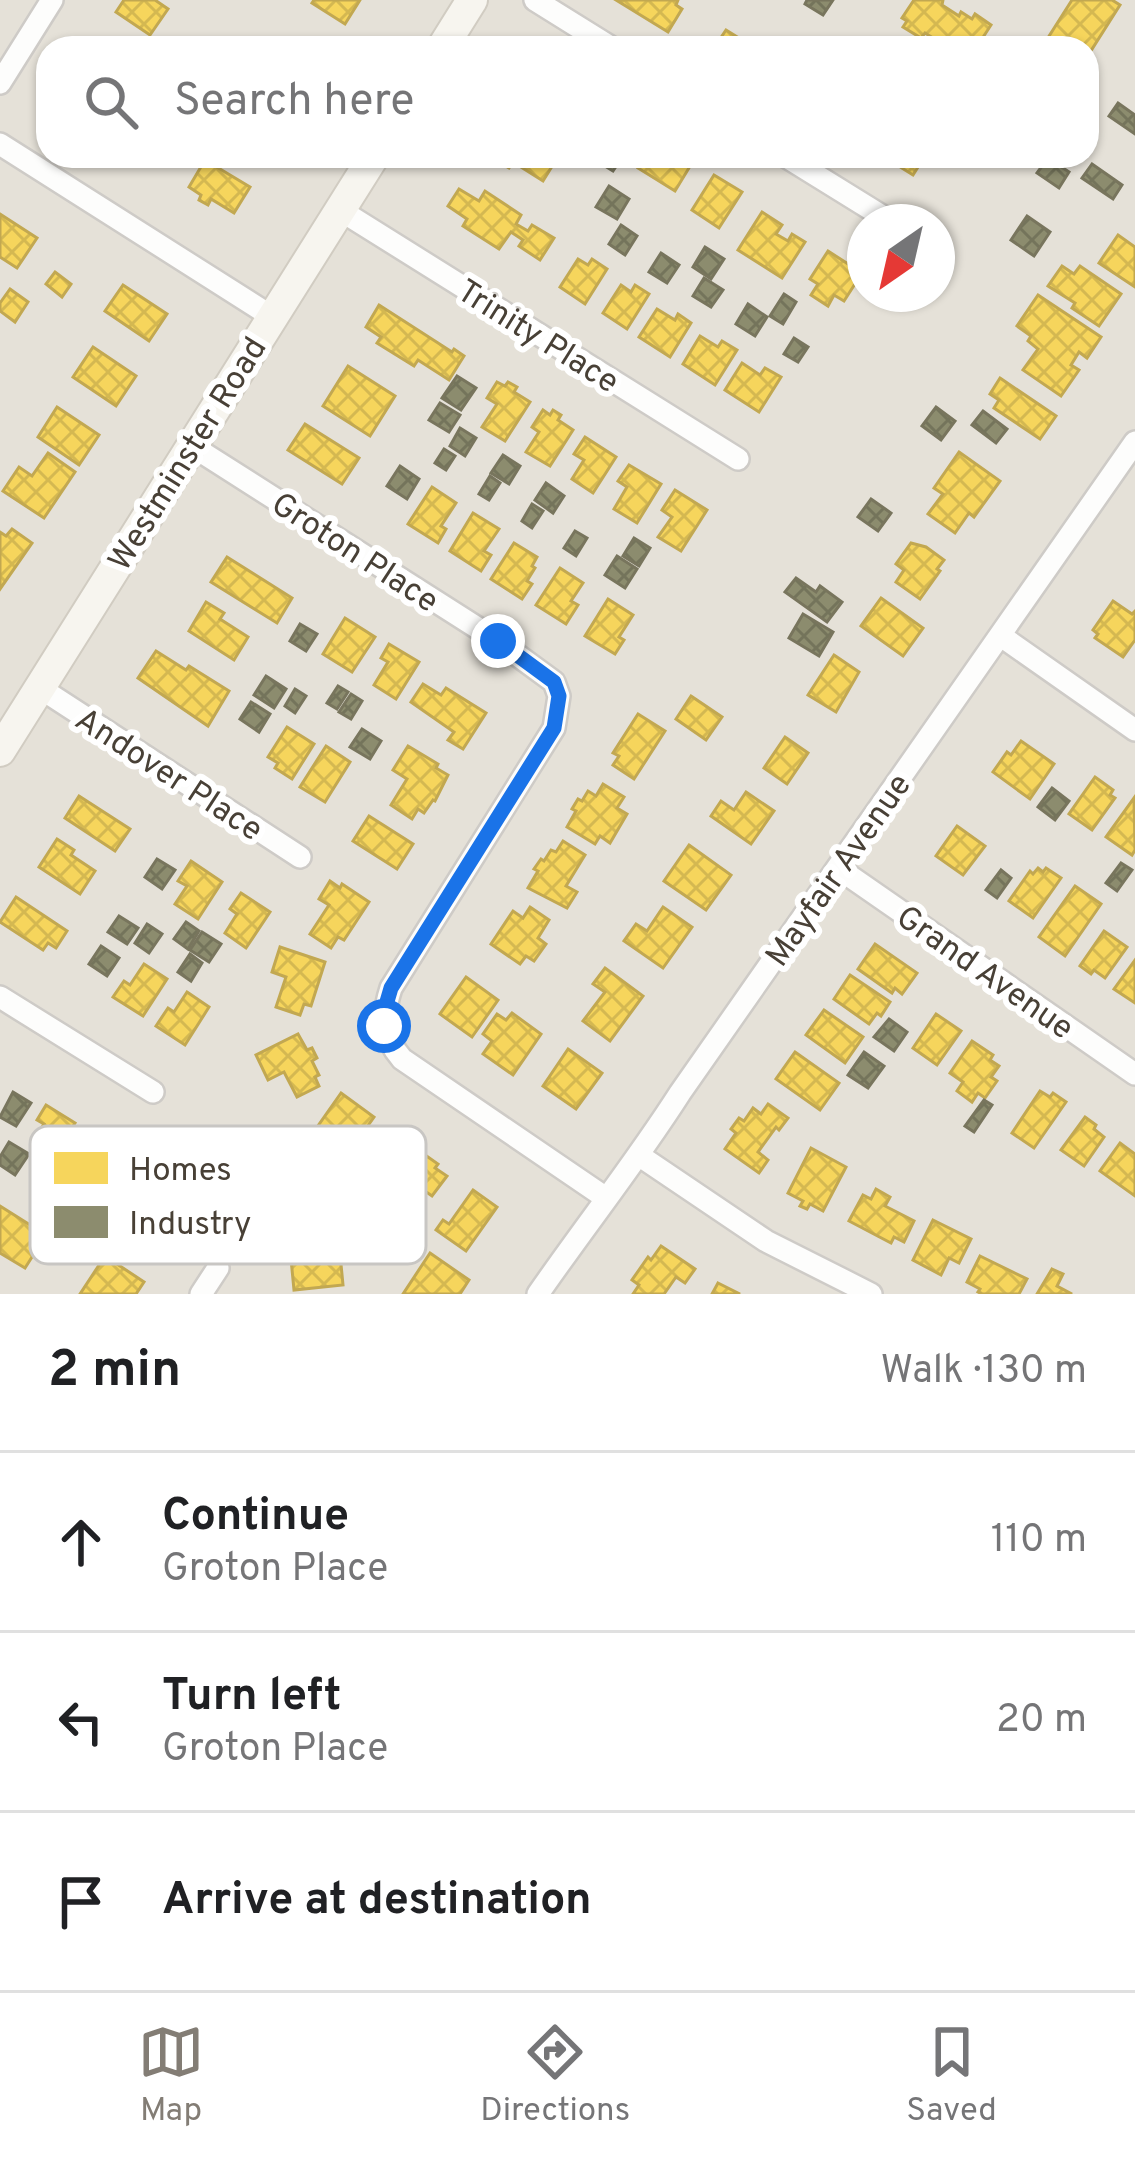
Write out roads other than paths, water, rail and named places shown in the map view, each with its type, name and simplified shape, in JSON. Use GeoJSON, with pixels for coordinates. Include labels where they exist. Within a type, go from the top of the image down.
{"type":"FeatureCollection","features":[{"type":"Feature","properties":{"kind":"main road"},"geometry":{"type":"LineString","coordinates":[[450,36],[472,0]]}},
{"type":"Feature","properties":{"kind":"main road","name":"Westminster Road"},"geometry":{"type":"LineString","coordinates":[[0,751],[366,168]]}},
{"type":"Feature","properties":{"kind":"street"},"geometry":{"type":"LineString","coordinates":[[0,83],[52,0]]}},
{"type":"Feature","properties":{"kind":"street"},"geometry":{"type":"LineString","coordinates":[[535,0],[593,36]]}},
{"type":"Feature","properties":{"kind":"street"},"geometry":{"type":"LineString","coordinates":[[0,144],[36,167]]}},
{"type":"Feature","properties":{"kind":"street"},"geometry":{"type":"LineString","coordinates":[[38,168],[272,316]]}},
{"type":"Feature","properties":{"kind":"street"},"geometry":{"type":"LineString","coordinates":[[804,168],[863,204]]}},
{"type":"Feature","properties":{"kind":"street","name":"Trinity Place"},"geometry":{"type":"LineString","coordinates":[[340,210],[739,460]]}},
{"type":"Feature","properties":{"kind":"street","name":"Mayfair Avenue"},"geometry":{"type":"LineString","coordinates":[[538,1294],[640,1156],[1135,442]]}},
{"type":"Feature","properties":{"kind":"street","name":"Groton Place"},"geometry":{"type":"LineString","coordinates":[[192,446],[498,641],[554,682],[559,696],[554,728],[391,988],[384,1026],[390,1045],[402,1058],[605,1198]]}},
{"type":"Feature","properties":{"kind":"street"},"geometry":{"type":"LineString","coordinates":[[1001,636],[1135,730]]}},
{"type":"Feature","properties":{"kind":"street","name":"Andover Place"},"geometry":{"type":"LineString","coordinates":[[40,688],[300,857]]}},
{"type":"Feature","properties":{"kind":"street","name":"Grand Avenue"},"geometry":{"type":"LineString","coordinates":[[838,868],[1135,1074]]}},
{"type":"Feature","properties":{"kind":"street"},"geometry":{"type":"LineString","coordinates":[[0,997],[153,1092]]}},
{"type":"Feature","properties":{"kind":"street"},"geometry":{"type":"LineString","coordinates":[[640,1156],[766,1241],[871,1294]]}},
{"type":"Feature","properties":{"kind":"street"},"geometry":{"type":"LineString","coordinates":[[201,1294],[218,1268]]}}]}
